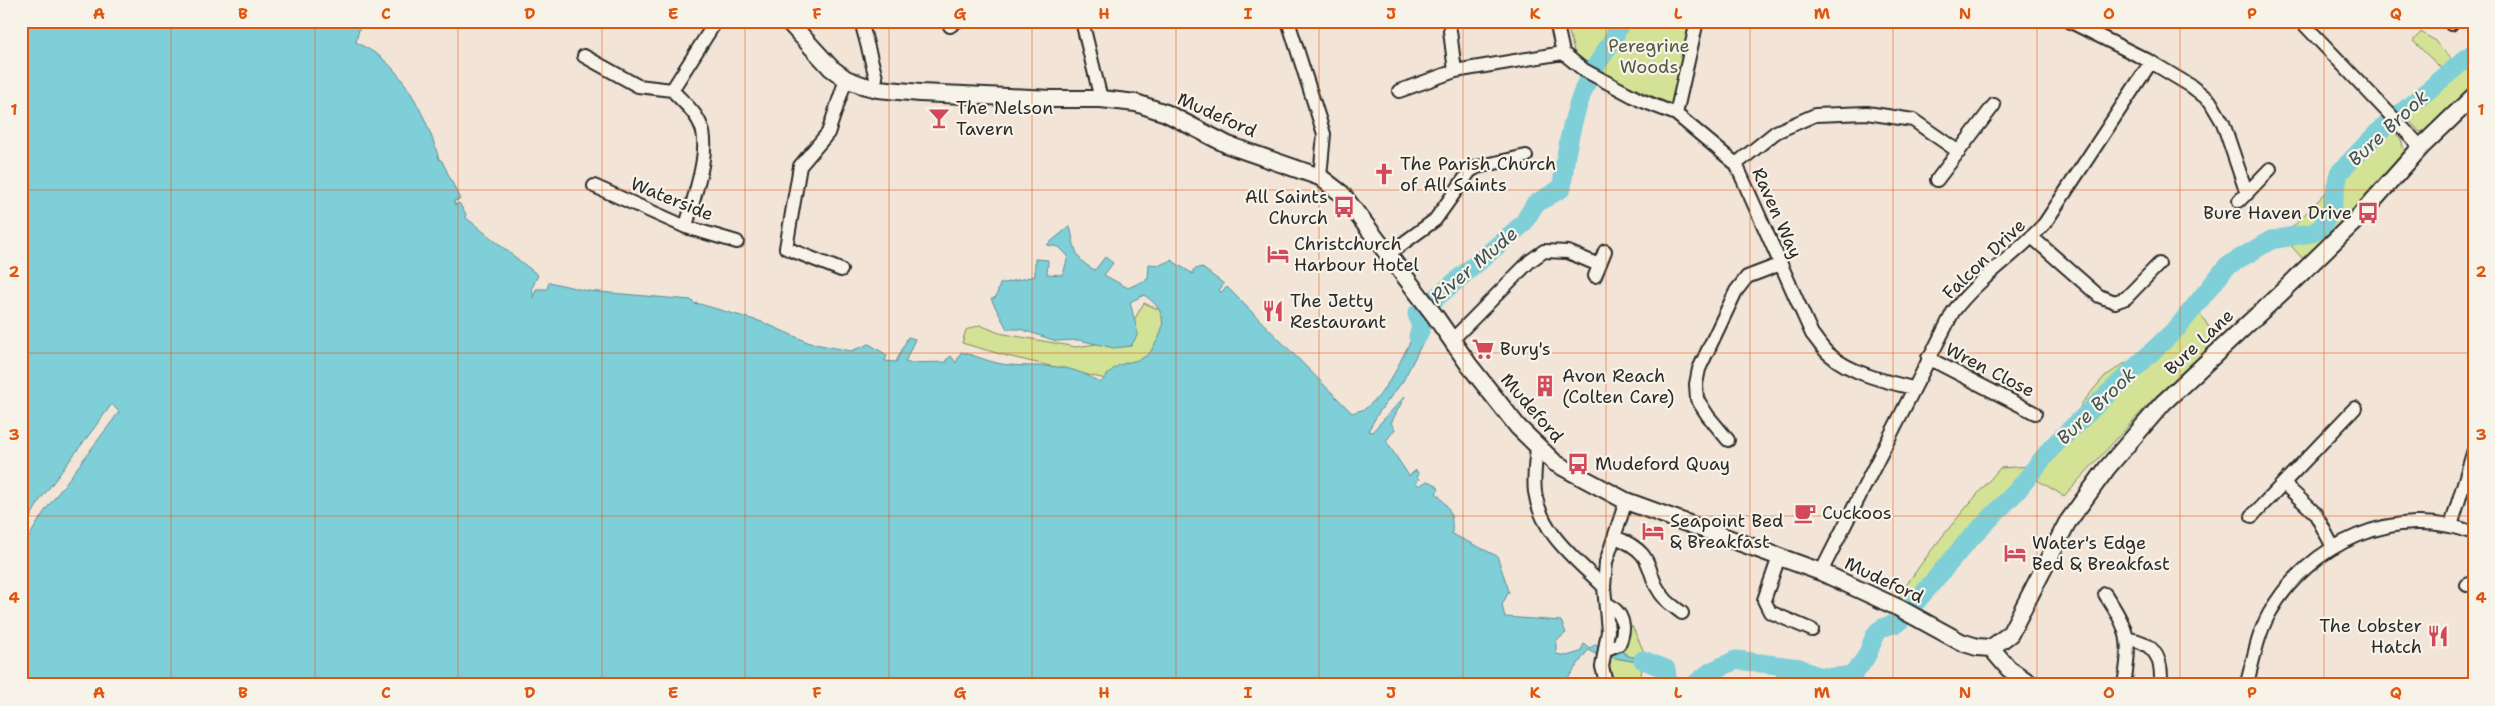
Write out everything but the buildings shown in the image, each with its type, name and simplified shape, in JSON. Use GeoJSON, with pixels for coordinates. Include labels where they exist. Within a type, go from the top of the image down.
{"type":"FeatureCollection","features":[{"type":"Feature","properties":{"kind":"street"},"geometry":{"type":"LineString","coordinates":[[672,90],[716,21]]}},
{"type":"Feature","properties":{"kind":"street","name":"Mudeford"},"geometry":{"type":"LineString","coordinates":[[788,21],[831,68],[846,79],[878,89],[1052,100],[1101,99],[1136,103],[1166,113],[1228,145],[1320,177],[1342,194],[1435,316],[1469,365],[1518,427],[1555,463],[1626,501],[1821,572],[1906,612],[1961,642],[1977,647],[1991,648]]}},
{"type":"Feature","properties":{"kind":"street"},"geometry":{"type":"LineString","coordinates":[[861,21],[876,78]]}},
{"type":"Feature","properties":{"kind":"street"},"geometry":{"type":"LineString","coordinates":[[1082,21],[1101,99]]}},
{"type":"Feature","properties":{"kind":"street"},"geometry":{"type":"LineString","coordinates":[[1288,21],[1324,134],[1320,177]]}},
{"type":"Feature","properties":{"kind":"street"},"geometry":{"type":"LineString","coordinates":[[1400,91],[1455,71],[1563,54],[1556,21]]}},
{"type":"Feature","properties":{"kind":"street"},"geometry":{"type":"LineString","coordinates":[[1676,114],[1697,21]]}},
{"type":"Feature","properties":{"kind":"street"},"geometry":{"type":"LineString","coordinates":[[2301,21],[2395,117],[2421,147]]}},
{"type":"Feature","properties":{"kind":"street"},"geometry":{"type":"LineString","coordinates":[[2076,23],[2151,62],[2191,86],[2210,101],[2223,123],[2243,197],[2270,169]]}},
{"type":"Feature","properties":{"kind":"street"},"geometry":{"type":"LineString","coordinates":[[1450,31],[1455,71]]}},
{"type":"Feature","properties":{"kind":"street","name":"Raven Way"},"geometry":{"type":"LineString","coordinates":[[1563,54],[1591,75],[1640,100],[1676,114],[1736,164],[1812,334],[1830,355],[1856,370],[1886,382],[1913,388]]}},
{"type":"Feature","properties":{"kind":"street"},"geometry":{"type":"LineString","coordinates":[[584,56],[638,86],[672,90],[698,120],[704,135],[702,160],[686,227]]}},
{"type":"Feature","properties":{"kind":"street","name":"Falcon Drive"},"geometry":{"type":"LineString","coordinates":[[1821,572],[1942,329],[1964,297],[2033,238],[2046,223],[2151,62]]}},
{"type":"Feature","properties":{"kind":"street"},"geometry":{"type":"LineString","coordinates":[[841,270],[786,248],[800,166],[828,133],[846,79]]}},
{"type":"Feature","properties":{"kind":"street","name":"Bure Lane"},"geometry":{"type":"LineString","coordinates":[[1991,648],[2010,634],[2067,523],[2108,468],[2163,403],[2281,294],[2342,234],[2421,147],[2471,103]]}},
{"type":"Feature","properties":{"kind":"street"},"geometry":{"type":"LineString","coordinates":[[1937,180],[1994,105]]}},
{"type":"Feature","properties":{"kind":"street"},"geometry":{"type":"LineString","coordinates":[[1736,164],[1776,132],[1815,115],[1867,113],[1913,120],[1959,152]]}},
{"type":"Feature","properties":{"kind":"street"},"geometry":{"type":"LineString","coordinates":[[1387,255],[1436,220],[1470,171],[1477,167],[1526,156]]}},
{"type":"Feature","properties":{"kind":"street","name":"Waterside"},"geometry":{"type":"LineString","coordinates":[[594,186],[686,227],[737,242]]}},
{"type":"Feature","properties":{"kind":"street"},"geometry":{"type":"LineString","coordinates":[[2033,238],[2099,296],[2115,302],[2126,298],[2159,264]]}},
{"type":"Feature","properties":{"kind":"street"},"geometry":{"type":"LineString","coordinates":[[1452,340],[1530,260],[1544,251],[1568,252],[1597,270],[1605,251]]}},
{"type":"Feature","properties":{"kind":"street"},"geometry":{"type":"LineString","coordinates":[[1728,440],[1708,416],[1698,399],[1696,384],[1699,369],[1736,291],[1747,277],[1780,264]]}},
{"type":"Feature","properties":{"kind":"street","name":"Wren Close"},"geometry":{"type":"LineString","coordinates":[[1928,358],[2035,413]]}},
{"type":"Feature","properties":{"kind":"street"},"geometry":{"type":"LineString","coordinates":[[2252,516],[2355,408]]}},
{"type":"Feature","properties":{"kind":"street"},"geometry":{"type":"LineString","coordinates":[[1537,446],[1535,491],[1540,512],[1553,537],[1604,587]]}},
{"type":"Feature","properties":{"kind":"street"},"geometry":{"type":"LineString","coordinates":[[2451,526],[2474,450]]}},
{"type":"Feature","properties":{"kind":"street"},"geometry":{"type":"LineString","coordinates":[[2284,484],[2315,513],[2333,546]]}},
{"type":"Feature","properties":{"kind":"street"},"geometry":{"type":"LineString","coordinates":[[1607,685],[1602,667],[1607,649],[1608,631],[1604,587],[1606,562],[1626,501]]}},
{"type":"Feature","properties":{"kind":"street"},"geometry":{"type":"LineString","coordinates":[[2248,679],[2257,667],[2259,639],[2278,599],[2315,560],[2333,546],[2373,529],[2398,524],[2451,526],[2474,533]]}},
{"type":"Feature","properties":{"kind":"street"},"geometry":{"type":"LineString","coordinates":[[1615,537],[1632,544],[1641,551],[1666,600],[1682,613]]}},
{"type":"Feature","properties":{"kind":"street"},"geometry":{"type":"LineString","coordinates":[[1779,557],[1764,600],[1766,606],[1770,612],[1812,630]]}},
{"type":"Feature","properties":{"kind":"street"},"geometry":{"type":"LineString","coordinates":[[2105,594],[2121,618],[2129,639],[2124,685]]}},
{"type":"Feature","properties":{"kind":"street"},"geometry":{"type":"LineString","coordinates":[[2129,639],[2142,641],[2153,649],[2161,663],[2162,676]]}},
{"type":"Feature","properties":{"kind":"street"},"geometry":{"type":"LineString","coordinates":[[1991,648],[2009,669],[2032,685]]}},
{"type":"Feature","properties":{"kind":"green space","name":"Peregrine Woods"},"geometry":{"type":"Polygon","coordinates":[[[1566,21],[1693,21],[1673,105],[1609,77],[1575,55],[1566,21]]]}},
{"type":"Feature","properties":{"kind":"green space"},"geometry":{"type":"Polygon","coordinates":[[[2421,32],[2434,40],[2453,61],[2474,45],[2474,87],[2454,104],[2429,130],[2420,132],[2399,110],[2444,71],[2413,41],[2421,32]]]}},
{"type":"Feature","properties":{"kind":"green space"},"geometry":{"type":"Polygon","coordinates":[[[2389,127],[2401,139],[2406,158],[2303,259],[2283,237],[2389,127]]]}},
{"type":"Feature","properties":{"kind":"green space"},"geometry":{"type":"Polygon","coordinates":[[[1144,303],[1171,315],[1165,348],[1110,380],[1007,356],[962,343],[966,330],[980,325],[999,333],[1076,347],[1122,340],[1144,303]]]}},
{"type":"Feature","properties":{"kind":"green space"},"geometry":{"type":"Polygon","coordinates":[[[2190,309],[2198,310],[2217,340],[2155,397],[2064,496],[2027,474],[1909,605],[1896,601],[1932,549],[2000,468],[2030,466],[2076,416],[2082,403],[2104,377],[2125,363],[2128,366],[2190,309]]]}},
{"type":"Feature","properties":{"kind":"green space"},"geometry":{"type":"Polygon","coordinates":[[[1632,626],[1644,652],[1643,659],[1628,656],[1619,649],[1632,626]]]}},
{"type":"Feature","properties":{"kind":"green space"},"geometry":{"type":"Polygon","coordinates":[[[1610,657],[1643,663],[1639,685],[1615,685],[1609,664],[1610,657]]]}},
{"type":"Feature","properties":{"kind":"green space"},"geometry":{"type":"Polygon","coordinates":[[[1777,673],[1826,682],[1826,685],[1776,685],[1777,673]]]}},
{"type":"Feature","properties":{"kind":"water"},"geometry":{"type":"Polygon","coordinates":[[[21,21],[361,21],[356,42],[382,58],[410,91],[430,132],[439,159],[442,161],[460,199],[454,201],[455,205],[459,203],[466,214],[465,217],[538,275],[532,288],[534,298],[536,289],[547,289],[549,282],[588,291],[691,300],[696,305],[696,303],[762,322],[810,343],[851,351],[869,344],[887,355],[885,361],[896,362],[908,337],[915,339],[905,362],[908,363],[947,362],[946,360],[951,356],[956,363],[961,352],[991,362],[1004,364],[1067,368],[1100,383],[1117,366],[1143,358],[1151,351],[1162,330],[1163,323],[1160,311],[1151,300],[1144,295],[1130,302],[1138,334],[1131,346],[1114,348],[1079,340],[1056,341],[1020,329],[1007,329],[991,299],[996,297],[1000,284],[1035,276],[1035,259],[1048,260],[1047,274],[1063,275],[1068,256],[1059,247],[1047,245],[1070,226],[1076,252],[1083,262],[1095,270],[1105,257],[1113,263],[1104,275],[1128,288],[1148,279],[1149,264],[1160,265],[1171,260],[1193,274],[1193,270],[1201,267],[1224,284],[1219,290],[1221,292],[1227,287],[1352,413],[1365,409],[1379,396],[1394,374],[1416,330],[1413,307],[1421,316],[1428,332],[1403,381],[1379,412],[1368,431],[1372,432],[1405,396],[1391,423],[1395,429],[1386,441],[1409,476],[1416,470],[1419,479],[1416,482],[1419,486],[1427,481],[1435,484],[1439,489],[1436,493],[1450,511],[1452,534],[1497,556],[1509,591],[1502,605],[1505,617],[1561,621],[1566,633],[1556,641],[1556,654],[1567,656],[1580,652],[1584,644],[1590,648],[1596,644],[1599,645],[1597,655],[1588,650],[1563,685],[21,685],[21,550],[44,512],[119,412],[112,404],[40,500],[21,534],[21,21]]]}},
{"type":"Feature","properties":{"kind":"water"},"geometry":{"type":"Polygon","coordinates":[[[1619,649],[1628,656],[1643,659],[1643,663],[1610,657],[1612,651],[1619,649]]]}},
{"type":"Feature","properties":{"kind":"waterway","name":"River Mude"},"geometry":{"type":"LineString","coordinates":[[1418,336],[1421,328],[1417,314],[1523,224],[1535,204],[1562,188],[1570,136],[1580,98],[1589,78],[1618,30],[1621,21]]}},
{"type":"Feature","properties":{"kind":"waterway","name":"Bure Brook"},"geometry":{"type":"LineString","coordinates":[[1694,685],[1710,672],[1736,660],[1800,668],[1826,677],[1854,674],[1866,657],[1876,633],[1889,625],[1898,623],[1966,543],[2017,491],[2052,447],[2178,327],[2227,266],[2271,240],[2312,233],[2321,228],[2331,211],[2339,173],[2376,134],[2474,52]]}},
{"type":"Feature","properties":{"kind":"waterway","name":"Bure Brook"},"geometry":{"type":"LineString","coordinates":[[1643,660],[1666,669],[1668,685]]}},
{"type":"Feature","properties":{"kind":"place","name":"The Nelson Tavern"},"geometry":{"type":"Point","coordinates":[939,118]}},
{"type":"Feature","properties":{"kind":"place","name":"The Parish Church of All Saints"},"geometry":{"type":"Point","coordinates":[1384,174]}},
{"type":"Feature","properties":{"kind":"place","name":"All Saints Church"},"geometry":{"type":"Point","coordinates":[1344,207]}},
{"type":"Feature","properties":{"kind":"place","name":"Bure Haven Drive"},"geometry":{"type":"Point","coordinates":[2368,213]}},
{"type":"Feature","properties":{"kind":"place","name":"Christchurch Harbour Hotel"},"geometry":{"type":"Point","coordinates":[1278,254]}},
{"type":"Feature","properties":{"kind":"place","name":"The Jetty Restaurant"},"geometry":{"type":"Point","coordinates":[1273,311]}},
{"type":"Feature","properties":{"kind":"place","name":"Bury's"},"geometry":{"type":"Point","coordinates":[1483,349]}},
{"type":"Feature","properties":{"kind":"place","name":"Avon Reach (Colten Care)"},"geometry":{"type":"Point","coordinates":[1545,386]}},
{"type":"Feature","properties":{"kind":"place","name":"Mudeford Quay"},"geometry":{"type":"Point","coordinates":[1578,464]}},
{"type":"Feature","properties":{"kind":"place","name":"Cuckoos"},"geometry":{"type":"Point","coordinates":[1805,513]}},
{"type":"Feature","properties":{"kind":"place","name":"Seapoint Bed & Breakfast"},"geometry":{"type":"Point","coordinates":[1653,531]}},
{"type":"Feature","properties":{"kind":"place","name":"Water's Edge Bed & Breakfast"},"geometry":{"type":"Point","coordinates":[2015,553]}},
{"type":"Feature","properties":{"kind":"place","name":"The Lobster Hatch"},"geometry":{"type":"Point","coordinates":[2438,636]}}]}
